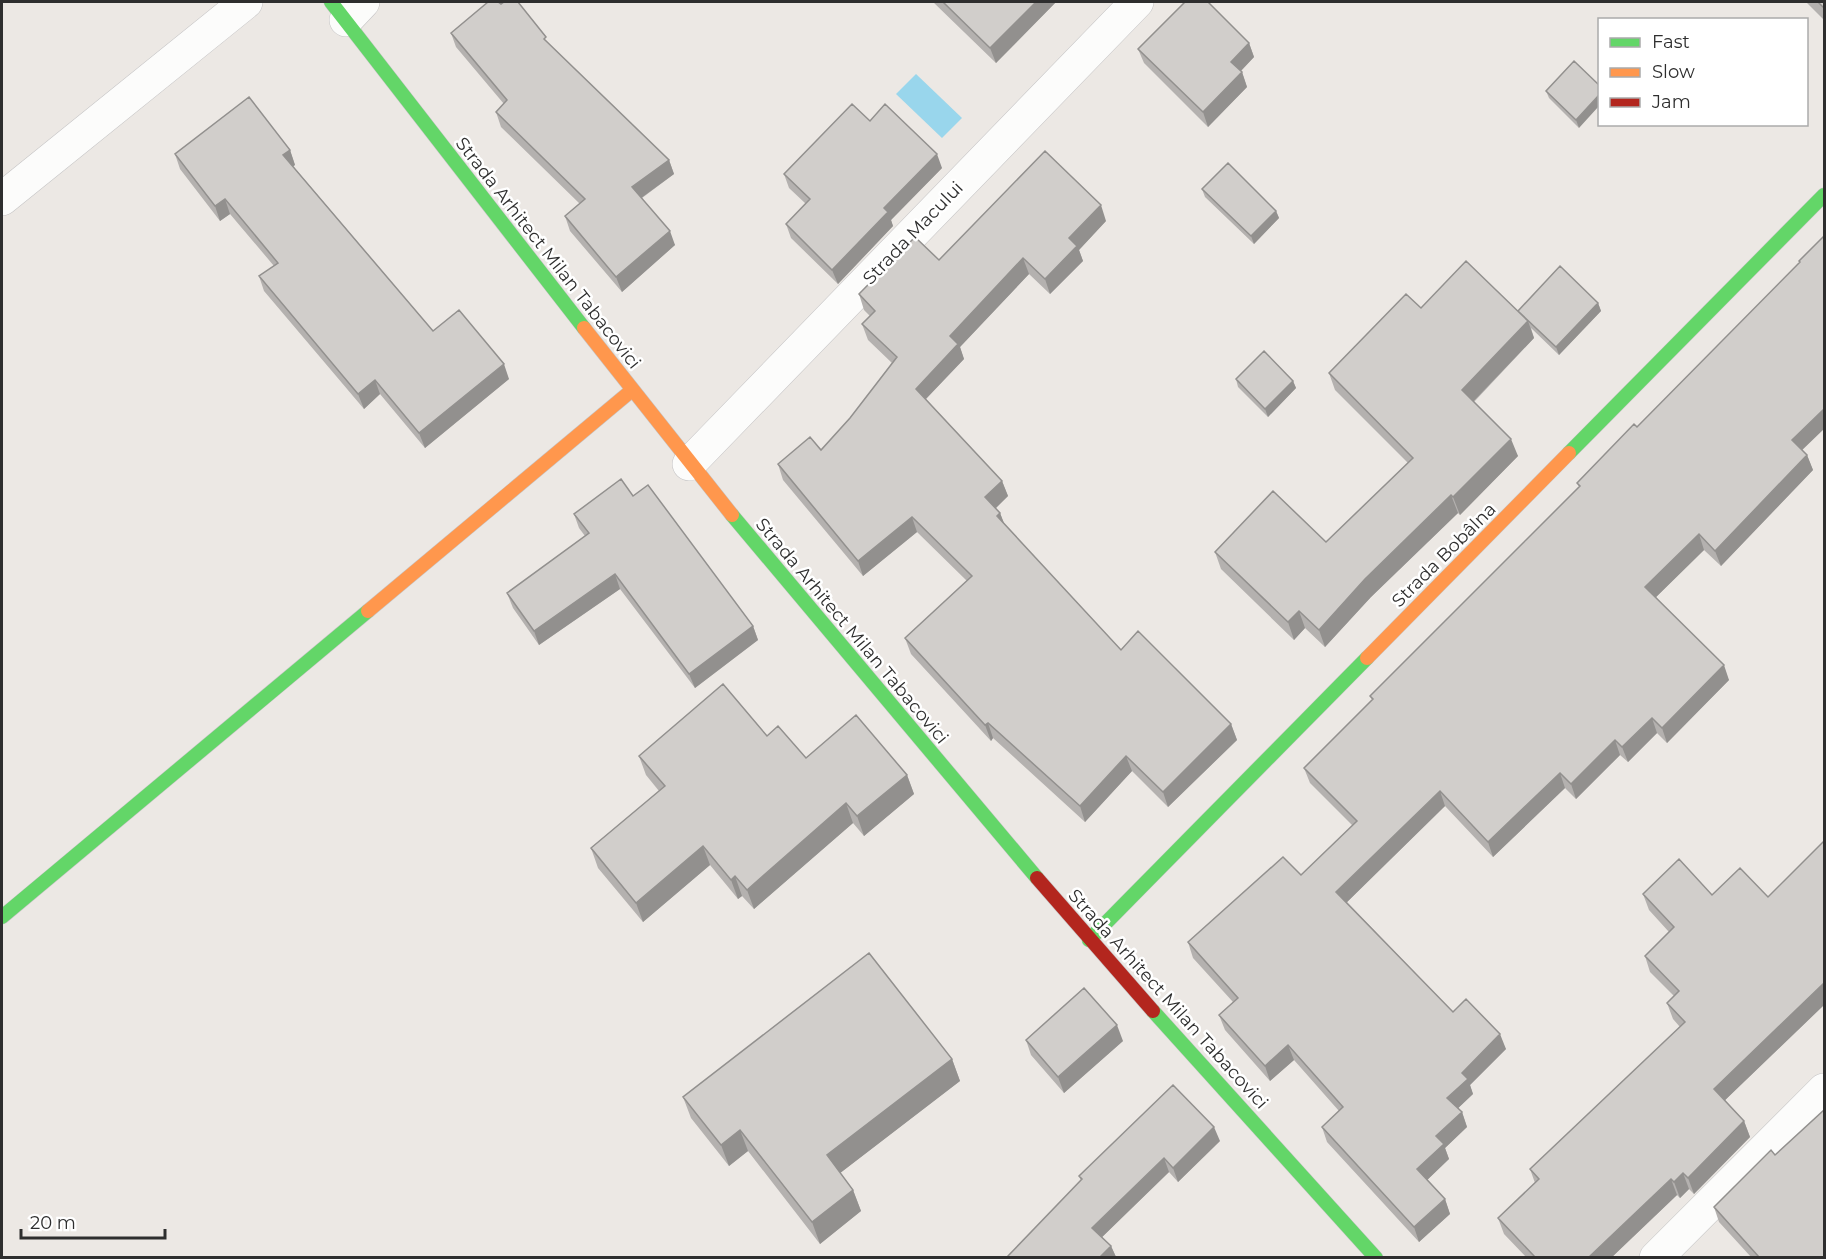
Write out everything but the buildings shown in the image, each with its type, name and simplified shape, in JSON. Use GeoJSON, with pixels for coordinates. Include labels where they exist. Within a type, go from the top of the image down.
{"type":"FeatureCollection","features":[{"type":"Feature","properties":{"kind":"street"},"geometry":{"type":"LineString","coordinates":[[2,200],[246,2]]}},
{"type":"Feature","properties":{"kind":"street","name":"Strada Macului"},"geometry":{"type":"LineString","coordinates":[[689,464],[1137,2]]}},
{"type":"Feature","properties":{"kind":"street","name":"Strada Arhitect Milan Tabacovici"},"geometry":{"type":"LineString","coordinates":[[347,8],[631,391],[689,464],[1089,940],[1376,1257]]}},
{"type":"Feature","properties":{"kind":"street","name":"Strada Bobâlna"},"geometry":{"type":"LineString","coordinates":[[1089,940],[1824,195]]}},
{"type":"Feature","properties":{"kind":"street"},"geometry":{"type":"LineString","coordinates":[[2,917],[631,391]]}},
{"type":"Feature","properties":{"kind":"street"},"geometry":{"type":"LineString","coordinates":[[1656,1257],[1824,1090]]}},
{"type":"Feature","properties":{"kind":"water"},"geometry":{"type":"Polygon","coordinates":[[[916,74],[962,118],[942,138],[896,94],[916,74]]]}},
{"type":"Feature","properties":{"kind":"traffic: fast"},"geometry":{"type":"LineString","coordinates":[[331,2],[584,328]]}},
{"type":"Feature","properties":{"kind":"traffic: fast"},"geometry":{"type":"LineString","coordinates":[[1569,453],[1824,195]]}},
{"type":"Feature","properties":{"kind":"traffic: fast"},"geometry":{"type":"LineString","coordinates":[[732,515],[1037,878]]}},
{"type":"Feature","properties":{"kind":"traffic: fast"},"geometry":{"type":"LineString","coordinates":[[2,917],[368,611]]}},
{"type":"Feature","properties":{"kind":"traffic: fast"},"geometry":{"type":"LineString","coordinates":[[1089,940],[1367,658]]}},
{"type":"Feature","properties":{"kind":"traffic: fast"},"geometry":{"type":"LineString","coordinates":[[1153,1011],[1376,1258]]}},
{"type":"Feature","properties":{"kind":"traffic: slow"},"geometry":{"type":"LineString","coordinates":[[584,328],[732,515]]}},
{"type":"Feature","properties":{"kind":"traffic: slow"},"geometry":{"type":"LineString","coordinates":[[368,611],[631,391]]}},
{"type":"Feature","properties":{"kind":"traffic: slow"},"geometry":{"type":"LineString","coordinates":[[1367,658],[1569,453]]}},
{"type":"Feature","properties":{"kind":"traffic: jam"},"geometry":{"type":"LineString","coordinates":[[1037,878],[1153,1011]]}}]}
